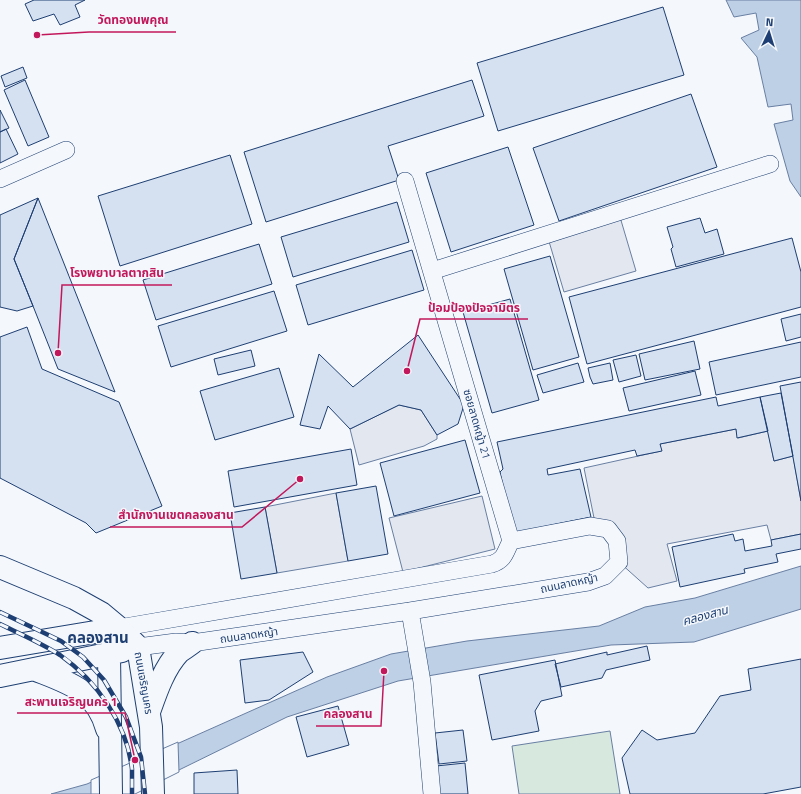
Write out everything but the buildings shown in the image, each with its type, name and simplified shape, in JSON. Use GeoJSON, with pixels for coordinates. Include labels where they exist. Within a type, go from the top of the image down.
{"type":"FeatureCollection","features":[{"type":"Feature","properties":{"kind":"main road","name":"ถนนเจริญนคร"},"geometry":{"type":"LineString","coordinates":[[0,567],[74,598],[101,613],[138,647],[150,719],[153,794]]}},
{"type":"Feature","properties":{"kind":"main road"},"geometry":{"type":"LineString","coordinates":[[0,648],[119,628],[109,655],[111,794]]}},
{"type":"Feature","properties":{"kind":"main road"},"geometry":{"type":"LineString","coordinates":[[150,719],[158,688],[170,665],[179,652],[192,643]]}},
{"type":"Feature","properties":{"kind":"main road","name":"ถนนลาดหญ้า"},"geometry":{"type":"LineString","coordinates":[[0,676],[109,655],[138,647]]}},
{"type":"Feature","properties":{"kind":"main road"},"geometry":{"type":"LineString","coordinates":[[36,670],[72,685],[94,701],[104,718],[110,744]]}},
{"type":"Feature","properties":{"kind":"street"},"geometry":{"type":"LineString","coordinates":[[0,179],[66,150]]}},
{"type":"Feature","properties":{"kind":"street"},"geometry":{"type":"LineString","coordinates":[[432,270],[770,164]]}},
{"type":"Feature","properties":{"kind":"street","name":"ซอยลาดหญ้า 21"},"geometry":{"type":"LineString","coordinates":[[405,181],[511,541]]}},
{"type":"Feature","properties":{"kind":"street","name":"ถนนลาดหญ้า"},"geometry":{"type":"LineString","coordinates":[[138,647],[176,642],[192,643],[410,611],[588,582],[605,576],[619,562],[616,541],[608,529],[590,526],[511,541]]}},
{"type":"Feature","properties":{"kind":"street"},"geometry":{"type":"LineString","coordinates":[[119,628],[492,564],[498,562],[505,555],[511,541]]}},
{"type":"Feature","properties":{"kind":"street"},"geometry":{"type":"LineString","coordinates":[[410,611],[422,682],[432,794]]}},
{"type":"Feature","properties":{"kind":"shaded area"},"geometry":{"type":"Polygon","coordinates":[[[620,217],[636,271],[564,292],[548,238],[620,217]]]}},
{"type":"Feature","properties":{"kind":"shaded area"},"geometry":{"type":"Polygon","coordinates":[[[399,405],[421,410],[437,435],[437,439],[424,446],[359,465],[350,429],[399,405]]]}},
{"type":"Feature","properties":{"kind":"shaded area"},"geometry":{"type":"Polygon","coordinates":[[[736,429],[738,438],[768,431],[774,461],[793,456],[801,501],[801,534],[771,540],[767,525],[667,544],[677,581],[648,588],[619,562],[617,541],[594,518],[584,468],[661,451],[660,444],[736,429]]]}},
{"type":"Feature","properties":{"kind":"shaded area"},"geometry":{"type":"Polygon","coordinates":[[[336,493],[348,561],[277,573],[265,507],[336,493]]]}},
{"type":"Feature","properties":{"kind":"shaded area"},"geometry":{"type":"Polygon","coordinates":[[[482,496],[495,549],[403,572],[389,518],[482,496]]]}},
{"type":"Feature","properties":{"kind":"shaded area"},"geometry":{"type":"Polygon","coordinates":[[[610,731],[620,794],[519,794],[512,746],[610,731]]]}},
{"type":"Feature","properties":{"kind":"water"},"geometry":{"type":"Polygon","coordinates":[[[726,0],[801,0],[801,197],[790,181],[774,124],[793,120],[791,104],[768,107],[757,57],[741,38],[759,30],[756,13],[734,17],[726,0]]]}},
{"type":"Feature","properties":{"kind":"water"},"geometry":{"type":"Polygon","coordinates":[[[801,566],[801,609],[694,642],[611,645],[398,681],[287,717],[130,794],[51,794],[87,784],[327,677],[391,654],[467,641],[599,626],[645,607],[695,598],[801,566]]]}},
{"type":"Feature","properties":{"kind":"pier"},"geometry":{"type":"Polygon","coordinates":[[[178,742],[179,772],[135,794],[91,794],[91,780],[178,742]]]}},
{"type":"Feature","properties":{"kind":"railway"},"geometry":{"type":"LineString","coordinates":[[0,612],[61,641],[83,657],[104,680],[126,717],[141,757],[145,794]]}},
{"type":"Feature","properties":{"kind":"railway"},"geometry":{"type":"LineString","coordinates":[[0,624],[60,655],[86,677],[98,691],[117,720],[124,736],[132,769],[132,794]]}},
{"type":"Feature","properties":{"kind":"place","name":"วัดทองนพคุณ"},"geometry":{"type":"Point","coordinates":[37,35]}},
{"type":"Feature","properties":{"kind":"place","name":"โรงพยาบาลตากสิน"},"geometry":{"type":"Point","coordinates":[58,353]}},
{"type":"Feature","properties":{"kind":"place","name":"ป้อมป้องปัจจามิตร"},"geometry":{"type":"Point","coordinates":[407,371]}},
{"type":"Feature","properties":{"kind":"place","name":"สำนักงานเขตคลองสาน"},"geometry":{"type":"Point","coordinates":[300,479]}},
{"type":"Feature","properties":{"kind":"place","name":"คลองสาน"},"geometry":{"type":"Point","coordinates":[384,671]}},
{"type":"Feature","properties":{"kind":"place","name":"สะพานเจริญนคร 1"},"geometry":{"type":"Point","coordinates":[135,760]}},
{"type":"Feature","properties":{"kind":"district","name":"คลองสาน"},"geometry":{"type":"Point","coordinates":[98,637]}}]}
